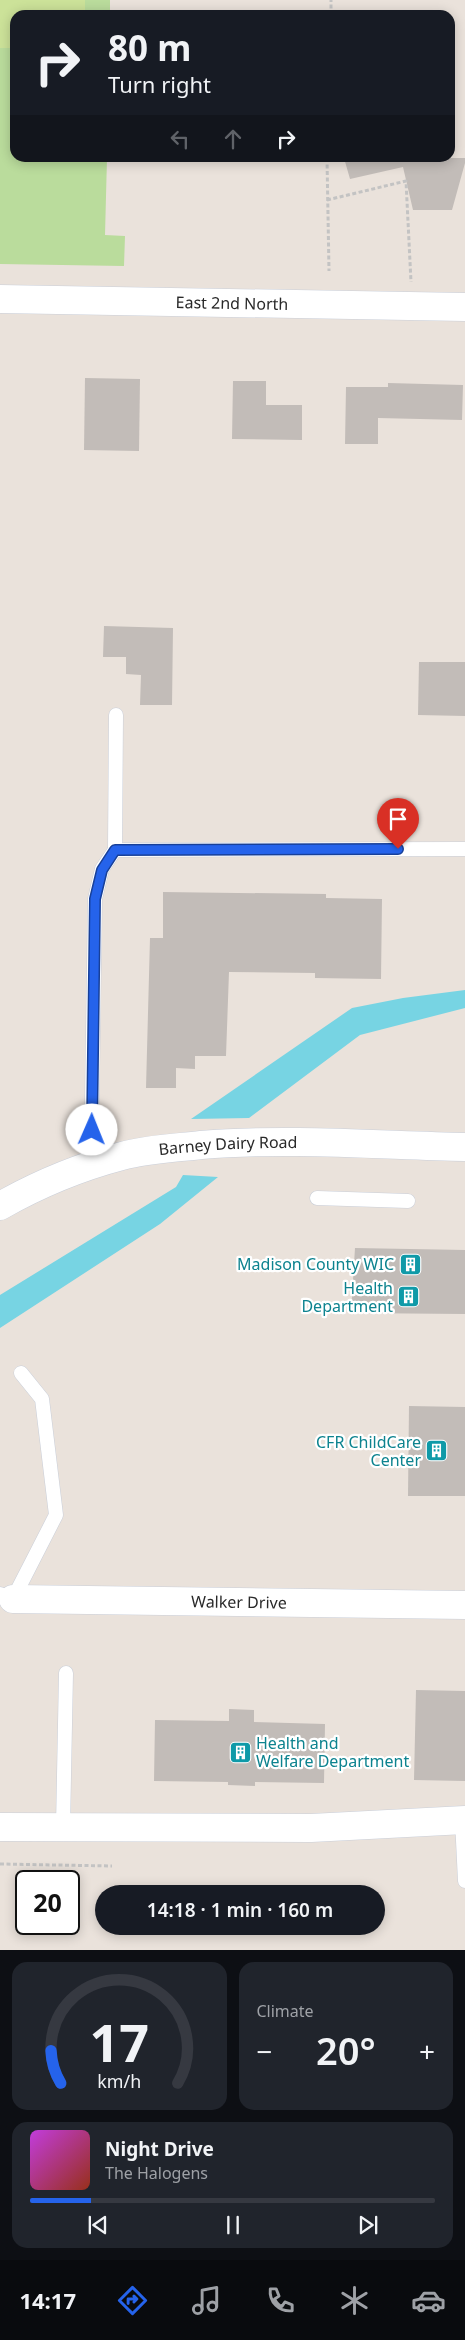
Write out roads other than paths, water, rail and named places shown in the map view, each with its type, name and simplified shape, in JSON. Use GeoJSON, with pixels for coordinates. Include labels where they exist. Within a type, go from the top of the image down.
{"type":"FeatureCollection","features":[{"type":"Feature","properties":{"kind":"street","name":"East 2nd North"},"geometry":{"type":"LineString","coordinates":[[0,299],[465,307]]}},
{"type":"Feature","properties":{"kind":"street","name":"Barney Dairy Road"},"geometry":{"type":"LineString","coordinates":[[0,1206],[25,1192],[90,1166],[123,1156],[173,1148],[251,1141],[465,1147]]}},
{"type":"Feature","properties":{"kind":"street","name":"Walker Drive"},"geometry":{"type":"LineString","coordinates":[[7,1596],[465,1605]]}},
{"type":"Feature","properties":{"kind":"street"},"geometry":{"type":"LineString","coordinates":[[0,1827],[311,1828],[464,1820]]}},
{"type":"Feature","properties":{"kind":"lane"},"geometry":{"type":"LineString","coordinates":[[90,1166],[95,899],[102,870],[115,850],[116,715]]}},
{"type":"Feature","properties":{"kind":"lane"},"geometry":{"type":"LineString","coordinates":[[115,850],[465,849]]}},
{"type":"Feature","properties":{"kind":"lane"},"geometry":{"type":"LineString","coordinates":[[317,1198],[408,1201]]}},
{"type":"Feature","properties":{"kind":"lane"},"geometry":{"type":"LineString","coordinates":[[7,1596],[56,1514],[42,1399],[21,1373]]}},
{"type":"Feature","properties":{"kind":"lane"},"geometry":{"type":"LineString","coordinates":[[63,1827],[66,1673]]}},
{"type":"Feature","properties":{"kind":"lane"},"geometry":{"type":"LineString","coordinates":[[464,1820],[465,1881]]}},
{"type":"Feature","properties":{"kind":"water"},"geometry":{"type":"Polygon","coordinates":[[[465,990],[465,1008],[360,1035],[249,1118],[191,1119],[352,1008],[403,998],[465,990]]]}},
{"type":"Feature","properties":{"kind":"water"},"geometry":{"type":"Polygon","coordinates":[[[183,1175],[218,1177],[160,1224],[0,1328],[0,1295],[176,1187],[183,1175]]]}},
{"type":"Feature","properties":{"kind":"place","name":"Madison County WIC"},"geometry":{"type":"Point","coordinates":[410,1264]}},
{"type":"Feature","properties":{"kind":"place","name":"Health Department"},"geometry":{"type":"Point","coordinates":[409,1297]}},
{"type":"Feature","properties":{"kind":"place","name":"CFR ChildCare Center"},"geometry":{"type":"Point","coordinates":[437,1451]}},
{"type":"Feature","properties":{"kind":"place","name":"Health and Welfare Department"},"geometry":{"type":"Point","coordinates":[240,1752]}}]}
